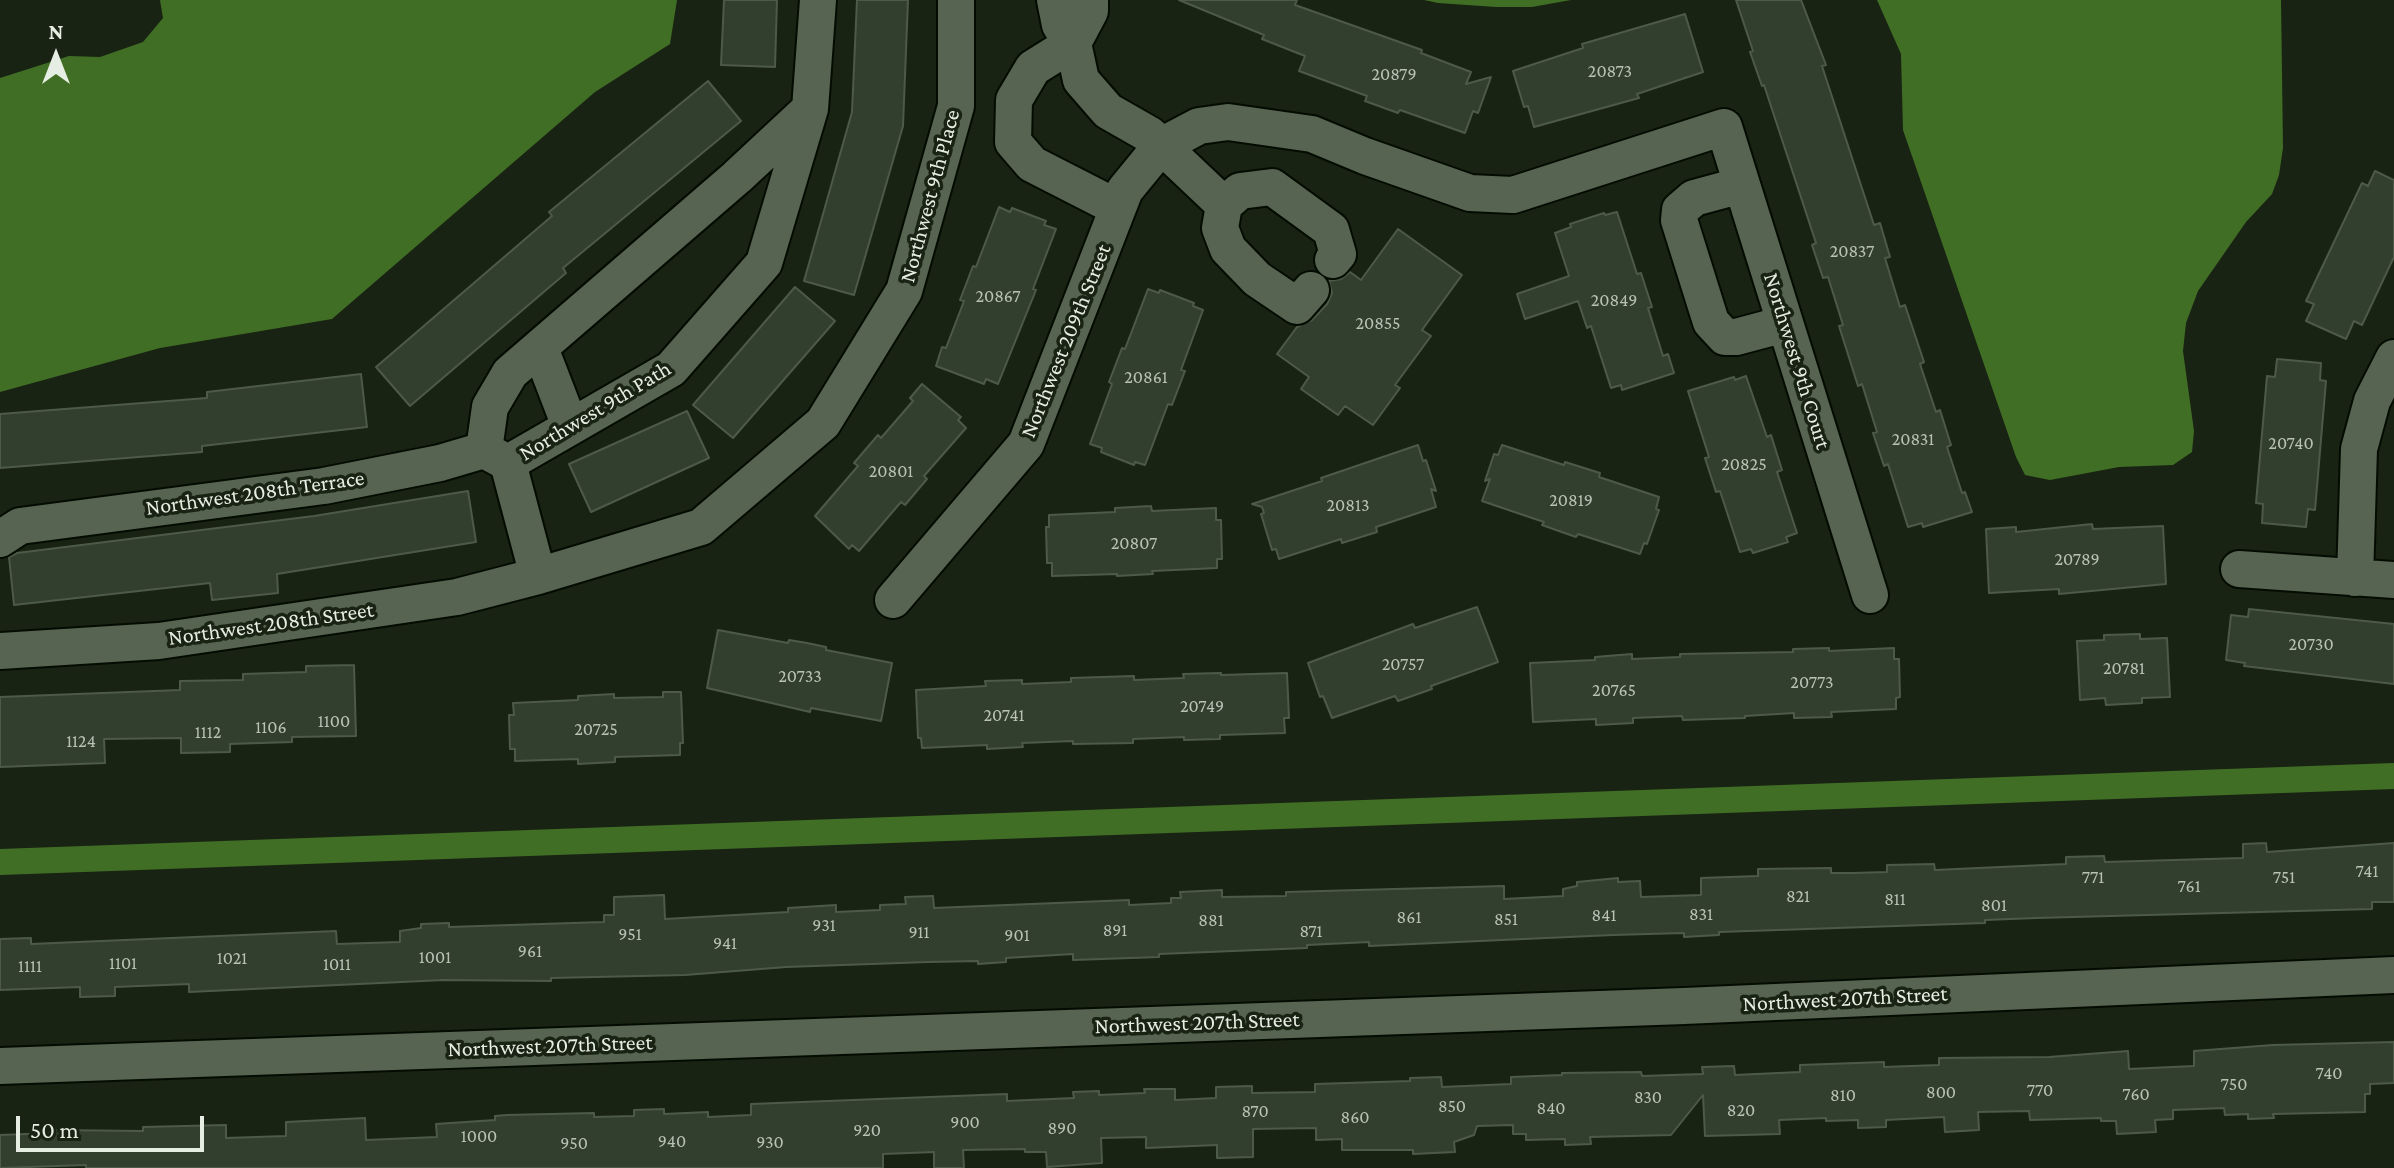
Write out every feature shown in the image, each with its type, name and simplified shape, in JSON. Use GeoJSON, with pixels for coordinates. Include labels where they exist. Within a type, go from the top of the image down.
{"type":"FeatureCollection","features":[{"type":"Feature","properties":{"kind":"street","name":"Northwest 9th Path"},"geometry":{"type":"LineString","coordinates":[[810,109],[737,177],[510,373],[490,407],[496,457],[570,426],[671,369],[764,263],[810,109],[818,0]]}},
{"type":"Feature","properties":{"kind":"street","name":"Northwest 9th Place"},"geometry":{"type":"LineString","coordinates":[[538,576],[701,527],[823,423],[904,291],[956,106],[956,0]]}},
{"type":"Feature","properties":{"kind":"street"},"geometry":{"type":"LineString","coordinates":[[1055,0],[1060,25],[1073,43],[1081,80],[1108,111],[1150,135],[1224,205]]}},
{"type":"Feature","properties":{"kind":"street"},"geometry":{"type":"LineString","coordinates":[[1090,0],[1090,11],[1073,43],[1033,68],[1014,100],[1013,142],[1032,164],[1118,208]]}},
{"type":"Feature","properties":{"kind":"street","name":"Northwest 209th Street"},"geometry":{"type":"LineString","coordinates":[[893,600],[1026,444],[1125,190],[1161,146],[1199,126],[1228,122],[1312,134],[1470,193],[1513,195],[1724,127]]}},
{"type":"Feature","properties":{"kind":"street","name":"Northwest 9th Court"},"geometry":{"type":"LineString","coordinates":[[1724,127],[1870,595]]}},
{"type":"Feature","properties":{"kind":"street"},"geometry":{"type":"LineString","coordinates":[[1742,185],[1694,198],[1680,210],[1679,220],[1711,322],[1725,337],[1785,324]]}},
{"type":"Feature","properties":{"kind":"street"},"geometry":{"type":"LineString","coordinates":[[1311,290],[1297,306],[1257,279],[1228,249],[1220,228],[1224,205],[1240,191],[1272,187],[1331,230],[1338,254],[1333,260]]}},
{"type":"Feature","properties":{"kind":"street"},"geometry":{"type":"LineString","coordinates":[[540,348],[570,426]]}},
{"type":"Feature","properties":{"kind":"street"},"geometry":{"type":"LineString","coordinates":[[2355,578],[2359,449],[2372,401],[2394,358]]}},
{"type":"Feature","properties":{"kind":"street"},"geometry":{"type":"LineString","coordinates":[[496,457],[538,576]]}},
{"type":"Feature","properties":{"kind":"street","name":"Northwest 208th Terrace"},"geometry":{"type":"LineString","coordinates":[[0,539],[20,526],[324,486],[440,463],[496,457]]}},
{"type":"Feature","properties":{"kind":"street"},"geometry":{"type":"LineString","coordinates":[[2239,569],[2394,580]]}},
{"type":"Feature","properties":{"kind":"street","name":"Northwest 208th Street"},"geometry":{"type":"LineString","coordinates":[[0,651],[159,641],[457,597],[538,576]]}},
{"type":"Feature","properties":{"kind":"street","name":"Northwest 207th Street"},"geometry":{"type":"LineString","coordinates":[[0,1066],[1684,1006],[2394,975]]}},
{"type":"Feature","properties":{"kind":"shaded area"},"geometry":{"type":"Polygon","coordinates":[[[160,0],[677,0],[670,44],[595,92],[332,319],[160,348],[0,392],[0,78],[69,56],[100,57],[143,42],[163,18],[160,0]]]}},
{"type":"Feature","properties":{"kind":"shaded area"},"geometry":{"type":"Polygon","coordinates":[[[1424,0],[1571,0],[1532,7],[1496,7],[1424,0]]]}},
{"type":"Feature","properties":{"kind":"shaded area"},"geometry":{"type":"Polygon","coordinates":[[[1877,0],[2281,0],[2283,148],[2279,175],[2272,194],[2246,222],[2198,291],[2186,323],[2183,351],[2194,431],[2192,452],[2173,465],[2119,467],[2050,480],[2025,475],[2016,457],[1903,130],[1901,54],[1877,0]]]}},
{"type":"Feature","properties":{"kind":"building"},"geometry":{"type":"Polygon","coordinates":[[[724,0],[777,0],[775,67],[721,65],[724,0]]]}},
{"type":"Feature","properties":{"kind":"building"},"geometry":{"type":"Polygon","coordinates":[[[857,0],[908,0],[903,126],[854,295],[804,281],[852,112],[857,0]]]}},
{"type":"Feature","properties":{"kind":"building"},"geometry":{"type":"Polygon","coordinates":[[[1179,0],[1297,0],[1295,5],[1422,50],[1421,53],[1471,72],[1466,84],[1491,77],[1478,113],[1473,111],[1465,133],[1365,101],[1367,96],[1299,71],[1305,56],[1262,39],[1264,35],[1179,0]]]}},
{"type":"Feature","properties":{"kind":"building"},"geometry":{"type":"Polygon","coordinates":[[[1736,0],[1801,0],[1826,65],[1822,66],[1874,225],[1880,223],[1890,257],[1885,258],[1900,307],[1905,305],[1924,362],[1920,364],[1936,412],[1940,410],[1951,445],[1947,447],[1962,493],[1965,492],[1972,512],[1923,527],[1922,523],[1908,527],[1888,464],[1884,466],[1873,433],[1877,432],[1862,384],[1858,386],[1828,277],[1823,278],[1812,245],[1816,243],[1764,85],[1750,52],[1753,51],[1736,0]]]}},
{"type":"Feature","properties":{"kind":"building"},"geometry":{"type":"Polygon","coordinates":[[[1685,14],[1703,72],[1637,94],[1639,98],[1534,127],[1513,71],[1583,48],[1582,44],[1685,14]]]}},
{"type":"Feature","properties":{"kind":"building"},"geometry":{"type":"Polygon","coordinates":[[[708,81],[741,121],[563,268],[566,273],[410,406],[376,367],[552,216],[549,212],[708,81]]]}},
{"type":"Feature","properties":{"kind":"building"},"geometry":{"type":"Polygon","coordinates":[[[2375,171],[2394,180],[2394,257],[2362,325],[2354,321],[2346,339],[2306,321],[2314,304],[2306,301],[2362,183],[2368,186],[2375,171]]]}},
{"type":"Feature","properties":{"kind":"building"},"geometry":{"type":"Polygon","coordinates":[[[999,207],[1010,212],[1012,208],[1046,221],[1044,225],[1056,229],[1033,289],[1036,290],[998,384],[986,379],[984,384],[936,366],[942,347],[946,348],[964,301],[960,300],[999,207]]]}},
{"type":"Feature","properties":{"kind":"building"},"geometry":{"type":"Polygon","coordinates":[[[1617,212],[1637,274],[1641,273],[1652,307],[1648,308],[1663,356],[1668,354],[1674,373],[1622,390],[1621,385],[1611,388],[1591,326],[1587,328],[1578,301],[1525,319],[1517,294],[1569,276],[1555,233],[1571,227],[1570,224],[1617,212]]]}},
{"type":"Feature","properties":{"kind":"building"},"geometry":{"type":"Polygon","coordinates":[[[1398,229],[1462,275],[1422,330],[1431,336],[1395,385],[1400,388],[1373,425],[1345,406],[1338,415],[1301,389],[1309,377],[1277,354],[1297,327],[1312,320],[1327,304],[1332,293],[1329,281],[1341,279],[1350,272],[1361,280],[1398,229]]]}},
{"type":"Feature","properties":{"kind":"building"},"geometry":{"type":"Polygon","coordinates":[[[795,287],[835,321],[733,438],[693,405],[795,287]]]}},
{"type":"Feature","properties":{"kind":"building"},"geometry":{"type":"Polygon","coordinates":[[[1148,289],[1159,293],[1160,290],[1194,303],[1193,306],[1203,310],[1172,405],[1168,404],[1145,465],[1135,462],[1134,465],[1101,452],[1102,448],[1090,444],[1112,384],[1109,382],[1148,289]]]}},
{"type":"Feature","properties":{"kind":"building"},"geometry":{"type":"Polygon","coordinates":[[[2277,359],[2321,363],[2320,380],[2326,381],[2315,510],[2308,509],[2306,527],[2262,523],[2263,504],[2256,503],[2267,376],[2275,377],[2277,359]]]}},
{"type":"Feature","properties":{"kind":"building"},"geometry":{"type":"Polygon","coordinates":[[[361,374],[367,427],[202,446],[202,452],[0,468],[0,414],[207,398],[207,392],[361,374]]]}},
{"type":"Feature","properties":{"kind":"building"},"geometry":{"type":"Polygon","coordinates":[[[1746,376],[1767,437],[1771,435],[1782,470],[1777,472],[1797,533],[1786,537],[1788,542],[1753,553],[1751,549],[1740,552],[1720,491],[1716,492],[1705,458],[1709,457],[1688,391],[1746,376]]]}},
{"type":"Feature","properties":{"kind":"building"},"geometry":{"type":"Polygon","coordinates":[[[922,384],[961,417],[958,420],[966,428],[924,476],[927,479],[905,505],[901,502],[859,551],[852,545],[849,549],[815,516],[858,466],[854,463],[913,401],[910,398],[922,384]]]}},
{"type":"Feature","properties":{"kind":"building"},"geometry":{"type":"Polygon","coordinates":[[[687,411],[709,458],[591,512],[569,464],[687,411]]]}},
{"type":"Feature","properties":{"kind":"building"},"geometry":{"type":"Polygon","coordinates":[[[1418,445],[1436,491],[1431,489],[1436,507],[1376,527],[1377,532],[1342,543],[1341,539],[1279,559],[1276,549],[1272,550],[1261,514],[1264,513],[1262,507],[1252,504],[1418,445]]]}},
{"type":"Feature","properties":{"kind":"building"},"geometry":{"type":"Polygon","coordinates":[[[1502,445],[1600,473],[1599,477],[1659,497],[1656,509],[1659,510],[1647,544],[1644,543],[1640,554],[1578,534],[1576,537],[1542,525],[1544,522],[1482,501],[1494,454],[1498,455],[1502,445]]]}},
{"type":"Feature","properties":{"kind":"building"},"geometry":{"type":"Polygon","coordinates":[[[468,491],[476,542],[277,574],[278,593],[212,600],[210,583],[14,605],[9,557],[17,553],[314,516],[468,491]]]}},
{"type":"Feature","properties":{"kind":"building"},"geometry":{"type":"Polygon","coordinates":[[[1151,506],[1152,511],[1216,508],[1216,520],[1221,520],[1222,559],[1217,559],[1217,568],[1117,576],[1052,576],[1052,563],[1047,563],[1046,527],[1049,527],[1049,515],[1115,512],[1115,508],[1151,506]]]}},
{"type":"Feature","properties":{"kind":"building"},"geometry":{"type":"Polygon","coordinates":[[[2092,524],[2093,529],[2163,526],[2166,584],[2059,594],[2059,589],[1989,593],[1986,529],[2016,527],[2016,532],[2092,524]]]}},
{"type":"Feature","properties":{"kind":"building"},"geometry":{"type":"Polygon","coordinates":[[[1477,607],[1498,662],[1398,701],[1395,696],[1332,718],[1323,696],[1320,697],[1308,663],[1413,624],[1415,628],[1477,607]]]}},
{"type":"Feature","properties":{"kind":"building"},"geometry":{"type":"Polygon","coordinates":[[[2249,609],[2394,624],[2394,684],[2244,666],[2245,663],[2226,660],[2231,615],[2248,617],[2249,609]]]}},
{"type":"Feature","properties":{"kind":"building"},"geometry":{"type":"Polygon","coordinates":[[[718,630],[788,643],[789,640],[807,643],[826,647],[826,650],[892,663],[881,721],[811,708],[810,712],[707,688],[718,630]]]}},
{"type":"Feature","properties":{"kind":"building"},"geometry":{"type":"Polygon","coordinates":[[[2140,634],[2140,639],[2167,638],[2170,697],[2142,698],[2142,703],[2106,705],[2105,698],[2080,700],[2077,641],[2104,640],[2104,635],[2140,634]]]}},
{"type":"Feature","properties":{"kind":"building"},"geometry":{"type":"Polygon","coordinates":[[[1829,648],[1829,651],[1894,648],[1894,659],[1899,659],[1900,697],[1896,698],[1896,709],[1831,712],[1832,717],[1794,718],[1794,713],[1683,720],[1682,716],[1633,718],[1633,723],[1596,725],[1596,719],[1533,722],[1530,663],[1595,660],[1595,657],[1632,654],[1632,659],[1829,648]]]}},
{"type":"Feature","properties":{"kind":"building"},"geometry":{"type":"Polygon","coordinates":[[[354,665],[356,736],[292,737],[292,742],[230,744],[230,752],[181,753],[181,738],[104,739],[105,763],[0,767],[0,697],[180,690],[180,681],[243,680],[243,674],[306,672],[306,666],[354,665]]]}},
{"type":"Feature","properties":{"kind":"building"},"geometry":{"type":"Polygon","coordinates":[[[1221,673],[1287,673],[1289,718],[1284,718],[1285,733],[1220,735],[1220,739],[1133,739],[1133,743],[1022,743],[1023,747],[987,749],[987,745],[922,748],[921,738],[918,738],[916,690],[986,686],[985,681],[1022,680],[1022,684],[1071,682],[1071,678],[1134,676],[1134,680],[1221,673]]]}},
{"type":"Feature","properties":{"kind":"building"},"geometry":{"type":"Polygon","coordinates":[[[663,692],[681,692],[683,743],[680,743],[680,755],[615,757],[615,762],[578,764],[578,759],[515,761],[515,749],[510,749],[509,715],[514,715],[513,703],[578,700],[578,696],[614,694],[614,698],[663,697],[663,692]]]}},
{"type":"Feature","properties":{"kind":"building"},"geometry":{"type":"Polygon","coordinates":[[[2266,843],[2267,852],[2394,843],[2394,902],[2372,902],[2372,909],[1985,920],[1985,923],[1719,932],[1719,935],[1684,937],[1684,933],[1613,935],[1369,946],[1369,942],[1307,945],[1307,948],[1159,954],[1159,957],[1073,960],[1073,954],[1006,958],[1006,962],[978,964],[978,961],[786,967],[685,975],[551,978],[551,981],[444,980],[189,992],[189,984],[115,987],[115,996],[80,997],[80,987],[0,990],[0,939],[31,938],[31,944],[336,931],[337,944],[400,942],[400,931],[421,928],[421,924],[449,923],[449,927],[604,922],[604,915],[614,915],[614,897],[664,895],[665,919],[788,912],[788,908],[836,905],[836,912],[880,910],[880,905],[906,904],[905,897],[933,896],[934,908],[1129,900],[1129,905],[1171,903],[1171,898],[1181,898],[1180,892],[1222,890],[1222,897],[1286,896],[1286,892],[1504,886],[1504,899],[1563,896],[1563,889],[1577,886],[1577,882],[1618,878],[1618,882],[1640,881],[1641,897],[1701,895],[1701,878],[1758,876],[1758,869],[1831,868],[1831,873],[1853,873],[1887,872],[1887,865],[1934,864],[1935,870],[2066,864],[2066,857],[2104,856],[2105,862],[2243,858],[2243,844],[2266,843]]]}},
{"type":"Feature","properties":{"kind":"building"},"geometry":{"type":"Polygon","coordinates":[[[2394,1042],[2394,1083],[2370,1084],[2370,1094],[2365,1094],[2365,1112],[2273,1114],[2274,1118],[2248,1119],[2248,1114],[2225,1115],[2224,1108],[2173,1110],[2173,1119],[2155,1120],[2156,1132],[2117,1134],[2116,1121],[2101,1121],[2101,1118],[2030,1120],[2029,1111],[1978,1112],[1979,1130],[1945,1132],[1944,1117],[1886,1120],[1886,1127],[1858,1128],[1858,1120],[1826,1121],[1826,1118],[1779,1120],[1780,1134],[1705,1136],[1703,1095],[1671,1135],[1590,1137],[1591,1144],[1565,1145],[1565,1139],[1526,1140],[1526,1134],[1513,1134],[1513,1125],[1477,1126],[1474,1135],[1454,1142],[1455,1152],[1413,1154],[1413,1150],[1342,1150],[1342,1139],[1316,1140],[1316,1128],[1253,1129],[1253,1157],[1217,1158],[1217,1145],[1146,1148],[1146,1137],[1101,1138],[1102,1163],[1047,1167],[1046,1152],[1025,1152],[1025,1149],[963,1150],[964,1168],[934,1168],[934,1152],[883,1154],[883,1168],[86,1168],[86,1165],[0,1168],[0,1135],[52,1133],[52,1130],[143,1131],[143,1127],[226,1125],[226,1138],[286,1136],[286,1122],[365,1118],[366,1140],[437,1137],[436,1124],[495,1120],[495,1116],[507,1115],[594,1113],[594,1117],[634,1116],[634,1110],[664,1109],[664,1114],[708,1112],[708,1117],[751,1115],[751,1104],[1007,1094],[1007,1101],[1074,1098],[1073,1092],[1099,1091],[1099,1095],[1145,1093],[1144,1089],[1175,1089],[1175,1100],[1216,1098],[1216,1087],[1252,1086],[1252,1093],[1315,1092],[1315,1084],[1441,1077],[1442,1087],[1511,1084],[1511,1077],[1562,1073],[1641,1072],[1642,1076],[1703,1074],[1702,1067],[1734,1066],[1735,1075],[1800,1072],[1800,1065],[1884,1062],[1884,1067],[1939,1065],[1939,1058],[2049,1057],[2128,1051],[2129,1069],[2194,1066],[2194,1051],[2273,1045],[2394,1042]]]}},
{"type":"Feature","properties":{"kind":"waterway"},"geometry":{"type":"LineString","coordinates":[[0,862],[2394,776]]}}]}
